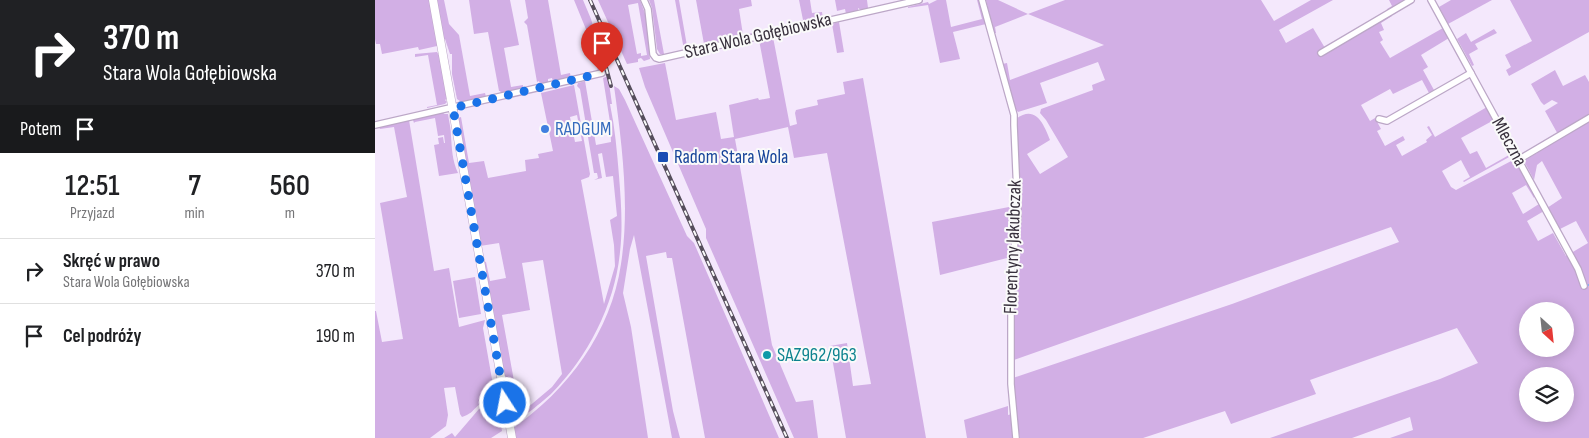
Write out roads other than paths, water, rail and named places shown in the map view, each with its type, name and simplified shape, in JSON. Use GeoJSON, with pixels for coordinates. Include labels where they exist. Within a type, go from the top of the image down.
{"type":"FeatureCollection","features":[{"type":"Feature","properties":{"kind":"main road"},"geometry":{"type":"LineString","coordinates":[[433,0],[512,438]]}},
{"type":"Feature","properties":{"kind":"street","name":"Stara Wola Gołębiowska"},"geometry":{"type":"LineString","coordinates":[[644,0],[649,14],[653,54],[655,58],[659,59],[919,0]]}},
{"type":"Feature","properties":{"kind":"street","name":"Florentyny Jakubczak"},"geometry":{"type":"LineString","coordinates":[[982,0],[1013,115],[1015,137],[1018,218],[1011,273],[1011,384],[1016,438]]}},
{"type":"Feature","properties":{"kind":"street"},"geometry":{"type":"LineString","coordinates":[[1321,53],[1411,0]]}},
{"type":"Feature","properties":{"kind":"street","name":"Mleczna"},"geometry":{"type":"LineString","coordinates":[[1431,0],[1578,269],[1584,286]]}},
{"type":"Feature","properties":{"kind":"street"},"geometry":{"type":"LineString","coordinates":[[375,125],[602,73]]}},
{"type":"Feature","properties":{"kind":"street"},"geometry":{"type":"LineString","coordinates":[[1379,119],[1387,121],[1471,74]]}},
{"type":"Feature","properties":{"kind":"street"},"geometry":{"type":"LineString","coordinates":[[1518,160],[1589,118]]}},
{"type":"Feature","properties":{"kind":"railway"},"geometry":{"type":"LineString","coordinates":[[590,0],[787,438]]}},
{"type":"Feature","properties":{"kind":"railway"},"geometry":{"type":"LineString","coordinates":[[595,26],[611,86]]}},
{"type":"Feature","properties":{"kind":"place","name":"RADGUM"},"geometry":{"type":"Point","coordinates":[545,129]}},
{"type":"Feature","properties":{"kind":"place","name":"Radom Stara Wola"},"geometry":{"type":"Point","coordinates":[663,157]}},
{"type":"Feature","properties":{"kind":"place","name":"SAZ962/963"},"geometry":{"type":"Point","coordinates":[767,355]}}]}
